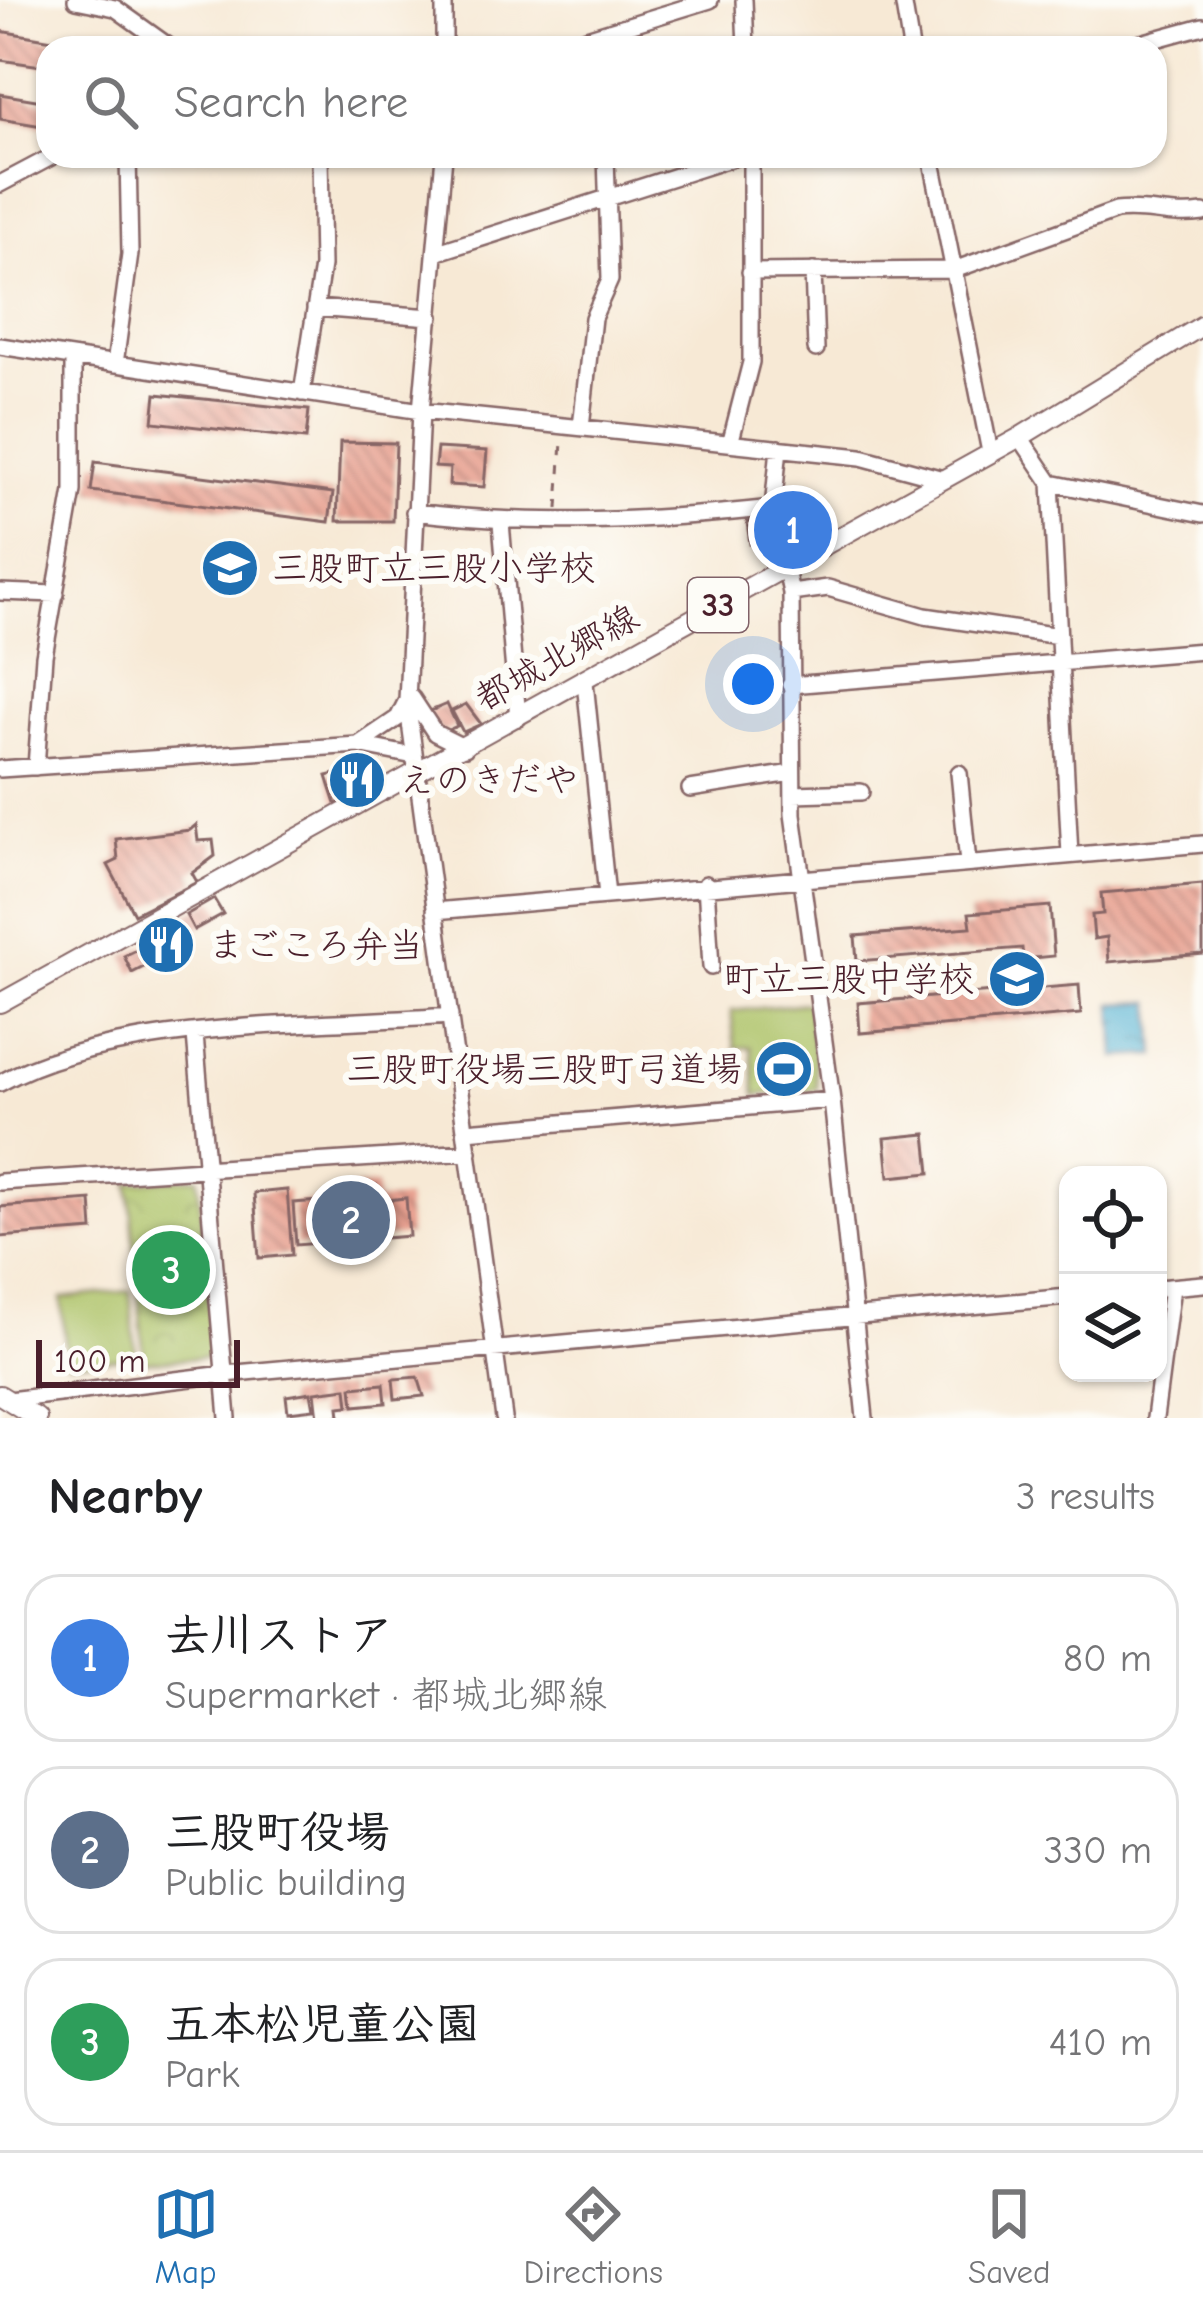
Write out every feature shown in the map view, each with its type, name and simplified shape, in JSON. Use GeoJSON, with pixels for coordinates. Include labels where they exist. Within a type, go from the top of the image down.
{"type":"FeatureCollection","features":[{"type":"Feature","properties":{"kind":"main road","name":"都城北郷線"},"geometry":{"type":"LineString","coordinates":[[0,1003],[416,765],[465,748],[1020,437],[1203,325]]}},
{"type":"Feature","properties":{"kind":"main road"},"geometry":{"type":"LineString","coordinates":[[4,1398],[38,1418]]}},
{"type":"Feature","properties":{"kind":"street"},"geometry":{"type":"LineString","coordinates":[[76,0],[115,8],[154,36]]}},
{"type":"Feature","properties":{"kind":"street"},"geometry":{"type":"LineString","coordinates":[[443,0],[444,36]]}},
{"type":"Feature","properties":{"kind":"street"},"geometry":{"type":"LineString","coordinates":[[613,36],[710,0]]}},
{"type":"Feature","properties":{"kind":"street"},"geometry":{"type":"LineString","coordinates":[[744,0],[746,36]]}},
{"type":"Feature","properties":{"kind":"street"},"geometry":{"type":"LineString","coordinates":[[903,0],[909,36]]}},
{"type":"Feature","properties":{"kind":"street"},"geometry":{"type":"LineString","coordinates":[[1167,36],[1203,26],[1203,10]]}},
{"type":"Feature","properties":{"kind":"street"},"geometry":{"type":"LineString","coordinates":[[0,184],[36,165]]}},
{"type":"Feature","properties":{"kind":"street"},"geometry":{"type":"LineString","coordinates":[[115,364],[130,254],[128,168]]}},
{"type":"Feature","properties":{"kind":"street"},"geometry":{"type":"LineString","coordinates":[[302,393],[325,215],[321,168]]}},
{"type":"Feature","properties":{"kind":"street"},"geometry":{"type":"LineString","coordinates":[[443,168],[414,512],[407,695],[503,1418]]}},
{"type":"Feature","properties":{"kind":"street"},"geometry":{"type":"LineString","coordinates":[[572,426],[593,319],[610,280],[607,168]]}},
{"type":"Feature","properties":{"kind":"street"},"geometry":{"type":"LineString","coordinates":[[438,252],[702,168]]}},
{"type":"Feature","properties":{"kind":"street"},"geometry":{"type":"LineString","coordinates":[[731,440],[751,362],[751,168]]}},
{"type":"Feature","properties":{"kind":"street"},"geometry":{"type":"LineString","coordinates":[[933,168],[990,452]]}},
{"type":"Feature","properties":{"kind":"street"},"geometry":{"type":"LineString","coordinates":[[750,272],[954,269],[1116,211],[1137,208],[1164,218],[1203,213]]}},
{"type":"Feature","properties":{"kind":"street"},"geometry":{"type":"LineString","coordinates":[[813,271],[816,350]]}},
{"type":"Feature","properties":{"kind":"street"},"geometry":{"type":"LineString","coordinates":[[315,308],[431,316]]}},
{"type":"Feature","properties":{"kind":"street"},"geometry":{"type":"LineString","coordinates":[[0,346],[421,411],[861,457],[943,479]]}},
{"type":"Feature","properties":{"kind":"street"},"geometry":{"type":"LineString","coordinates":[[36,767],[44,656],[73,491],[73,358]]}},
{"type":"Feature","properties":{"kind":"street"},"geometry":{"type":"LineString","coordinates":[[1020,437],[1051,483],[1070,855]]}},
{"type":"Feature","properties":{"kind":"street"},"geometry":{"type":"LineString","coordinates":[[779,448],[772,508],[789,563],[793,794],[832,1100],[865,1418]]}},
{"type":"Feature","properties":{"kind":"street"},"geometry":{"type":"LineString","coordinates":[[1051,483],[1203,514]]}},
{"type":"Feature","properties":{"kind":"street"},"geometry":{"type":"LineString","coordinates":[[414,512],[501,523],[557,523],[772,508]]}},
{"type":"Feature","properties":{"kind":"street"},"geometry":{"type":"LineString","coordinates":[[501,523],[518,718]]}},
{"type":"Feature","properties":{"kind":"street"},"geometry":{"type":"LineString","coordinates":[[791,593],[828,588],[925,616],[1059,636]]}},
{"type":"Feature","properties":{"kind":"street"},"geometry":{"type":"LineString","coordinates":[[0,592],[56,594]]}},
{"type":"Feature","properties":{"kind":"street"},"geometry":{"type":"LineString","coordinates":[[790,685],[1203,651]]}},
{"type":"Feature","properties":{"kind":"street"},"geometry":{"type":"LineString","coordinates":[[585,682],[607,896]]}},
{"type":"Feature","properties":{"kind":"street"},"geometry":{"type":"LineString","coordinates":[[358,745],[398,718],[407,695]]}},
{"type":"Feature","properties":{"kind":"street"},"geometry":{"type":"LineString","coordinates":[[407,695],[435,733],[465,748]]}},
{"type":"Feature","properties":{"kind":"street"},"geometry":{"type":"LineString","coordinates":[[0,769],[358,745],[416,765]]}},
{"type":"Feature","properties":{"kind":"street"},"geometry":{"type":"LineString","coordinates":[[690,789],[793,773]]}},
{"type":"Feature","properties":{"kind":"street"},"geometry":{"type":"LineString","coordinates":[[959,773],[968,863]]}},
{"type":"Feature","properties":{"kind":"street"},"geometry":{"type":"LineString","coordinates":[[793,794],[861,792]]}},
{"type":"Feature","properties":{"kind":"street"},"geometry":{"type":"LineString","coordinates":[[435,911],[1203,844]]}},
{"type":"Feature","properties":{"kind":"street"},"geometry":{"type":"LineString","coordinates":[[706,884],[711,967]]}},
{"type":"Feature","properties":{"kind":"street"},"geometry":{"type":"LineString","coordinates":[[0,1083],[69,1052],[195,1035],[450,1016]]}},
{"type":"Feature","properties":{"kind":"street"},"geometry":{"type":"LineString","coordinates":[[195,1035],[211,1171],[229,1418]]}},
{"type":"Feature","properties":{"kind":"street"},"geometry":{"type":"LineString","coordinates":[[466,1131],[832,1100]]}},
{"type":"Feature","properties":{"kind":"street"},"geometry":{"type":"LineString","coordinates":[[0,1182],[469,1152]]}},
{"type":"Feature","properties":{"kind":"street"},"geometry":{"type":"LineString","coordinates":[[1167,1288],[1203,1284]]}},
{"type":"Feature","properties":{"kind":"street"},"geometry":{"type":"LineString","coordinates":[[4,1398],[1059,1298]]}},
{"type":"Feature","properties":{"kind":"street"},"geometry":{"type":"LineString","coordinates":[[1155,1418],[1158,1382]]}},
{"type":"Feature","properties":{"kind":"path"},"geometry":{"type":"LineString","coordinates":[[557,523],[572,426]]}},
{"type":"Feature","properties":{"kind":"green space","name":"三股町役場三股町弓道場"},"geometry":{"type":"Polygon","coordinates":[[[809,1003],[817,1089],[756,1095],[751,1047],[735,1048],[731,1011],[809,1003]]]}},
{"type":"Feature","properties":{"kind":"green space"},"geometry":{"type":"Polygon","coordinates":[[[198,1177],[213,1357],[144,1362],[129,1183],[198,1177]]]}},
{"type":"Feature","properties":{"kind":"green space"},"geometry":{"type":"Polygon","coordinates":[[[130,1291],[136,1357],[67,1363],[61,1298],[130,1291]]]}},
{"type":"Feature","properties":{"kind":"water"},"geometry":{"type":"Polygon","coordinates":[[[1152,1002],[1156,1055],[1116,1057],[1113,1004],[1152,1002]]]}},
{"type":"Feature","properties":{"kind":"building"},"geometry":{"type":"Polygon","coordinates":[[[0,31],[36,37],[36,65],[0,60],[0,31]]]}},
{"type":"Feature","properties":{"kind":"building"},"geometry":{"type":"Polygon","coordinates":[[[0,94],[36,100],[36,125],[0,119],[0,94]]]}},
{"type":"Feature","properties":{"kind":"building"},"geometry":{"type":"Polygon","coordinates":[[[156,394],[309,410],[306,439],[153,422],[156,394]]]}},
{"type":"Feature","properties":{"kind":"building"},"geometry":{"type":"Polygon","coordinates":[[[340,442],[396,443],[393,521],[337,521],[340,442]]]}},
{"type":"Feature","properties":{"kind":"building"},"geometry":{"type":"Polygon","coordinates":[[[437,448],[487,451],[484,487],[449,485],[450,468],[435,467],[437,448]]]}},
{"type":"Feature","properties":{"kind":"building"},"geometry":{"type":"Polygon","coordinates":[[[95,462],[333,493],[329,522],[91,491],[95,462]]]}},
{"type":"Feature","properties":{"kind":"building"},"geometry":{"type":"Polygon","coordinates":[[[823,511],[828,528],[786,541],[781,523],[823,511]]]}},
{"type":"Feature","properties":{"kind":"building"},"geometry":{"type":"Polygon","coordinates":[[[766,519],[769,541],[750,544],[747,522],[766,519]]]}},
{"type":"Feature","properties":{"kind":"building"},"geometry":{"type":"Polygon","coordinates":[[[447,704],[457,726],[441,733],[428,712],[447,704]]]}},
{"type":"Feature","properties":{"kind":"building"},"geometry":{"type":"Polygon","coordinates":[[[466,704],[481,724],[463,732],[452,711],[466,704]]]}},
{"type":"Feature","properties":{"kind":"building"},"geometry":{"type":"Polygon","coordinates":[[[359,768],[369,788],[336,804],[327,776],[359,768]]]}},
{"type":"Feature","properties":{"kind":"building"},"geometry":{"type":"Polygon","coordinates":[[[196,825],[198,841],[213,840],[215,856],[192,873],[197,882],[134,914],[108,865],[118,860],[116,839],[190,830],[196,825]]]}},
{"type":"Feature","properties":{"kind":"building"},"geometry":{"type":"Polygon","coordinates":[[[1203,884],[1203,954],[1109,962],[1107,937],[1094,939],[1092,915],[1103,914],[1101,893],[1203,884]]]}},
{"type":"Feature","properties":{"kind":"building"},"geometry":{"type":"Polygon","coordinates":[[[214,899],[223,914],[194,930],[186,915],[214,899]]]}},
{"type":"Feature","properties":{"kind":"building"},"geometry":{"type":"Polygon","coordinates":[[[1050,906],[1054,956],[1023,959],[1022,948],[857,961],[855,936],[971,927],[969,913],[1050,906]]]}},
{"type":"Feature","properties":{"kind":"building"},"geometry":{"type":"Polygon","coordinates":[[[169,934],[177,950],[132,973],[124,956],[169,934]]]}},
{"type":"Feature","properties":{"kind":"building"},"geometry":{"type":"Polygon","coordinates":[[[1079,985],[1081,1014],[860,1033],[858,1003],[1079,985]]]}},
{"type":"Feature","properties":{"kind":"building"},"geometry":{"type":"Polygon","coordinates":[[[926,1134],[930,1173],[889,1177],[885,1138],[926,1134]]]}},
{"type":"Feature","properties":{"kind":"building"},"geometry":{"type":"Polygon","coordinates":[[[376,1185],[377,1201],[406,1198],[409,1236],[296,1245],[293,1203],[335,1200],[334,1189],[376,1185]]]}},
{"type":"Feature","properties":{"kind":"building"},"geometry":{"type":"Polygon","coordinates":[[[287,1190],[292,1255],[259,1258],[254,1193],[287,1190]]]}},
{"type":"Feature","properties":{"kind":"building"},"geometry":{"type":"Polygon","coordinates":[[[91,1200],[93,1230],[0,1237],[0,1207],[91,1200]]]}},
{"type":"Feature","properties":{"kind":"building"},"geometry":{"type":"Polygon","coordinates":[[[418,1377],[424,1396],[395,1399],[393,1379],[418,1377]]]}},
{"type":"Feature","properties":{"kind":"building"},"geometry":{"type":"Polygon","coordinates":[[[384,1384],[386,1403],[354,1406],[352,1387],[384,1384]]]}},
{"type":"Feature","properties":{"kind":"building"},"geometry":{"type":"Polygon","coordinates":[[[347,1388],[349,1406],[339,1407],[340,1416],[318,1418],[315,1392],[347,1388]]]}},
{"type":"Feature","properties":{"kind":"building"},"geometry":{"type":"Polygon","coordinates":[[[311,1392],[314,1409],[288,1412],[286,1396],[311,1392]]]}},
{"type":"Feature","properties":{"kind":"place","name":"去川ストア"},"geometry":{"type":"Point","coordinates":[793,530]}},
{"type":"Feature","properties":{"kind":"place","name":"三股町立三股小学校"},"geometry":{"type":"Point","coordinates":[230,568]}},
{"type":"Feature","properties":{"kind":"place","name":"えのきだや"},"geometry":{"type":"Point","coordinates":[357,780]}},
{"type":"Feature","properties":{"kind":"place","name":"まごころ弁当"},"geometry":{"type":"Point","coordinates":[166,945]}},
{"type":"Feature","properties":{"kind":"place","name":"町立三股中学校"},"geometry":{"type":"Point","coordinates":[1017,979]}},
{"type":"Feature","properties":{"kind":"place","name":"三股町役場三股町弓道場"},"geometry":{"type":"Point","coordinates":[784,1069]}},
{"type":"Feature","properties":{"kind":"place","name":"三股町役場"},"geometry":{"type":"Point","coordinates":[351,1220]}},
{"type":"Feature","properties":{"kind":"place","name":"五本松児童公園"},"geometry":{"type":"Point","coordinates":[171,1270]}}]}
